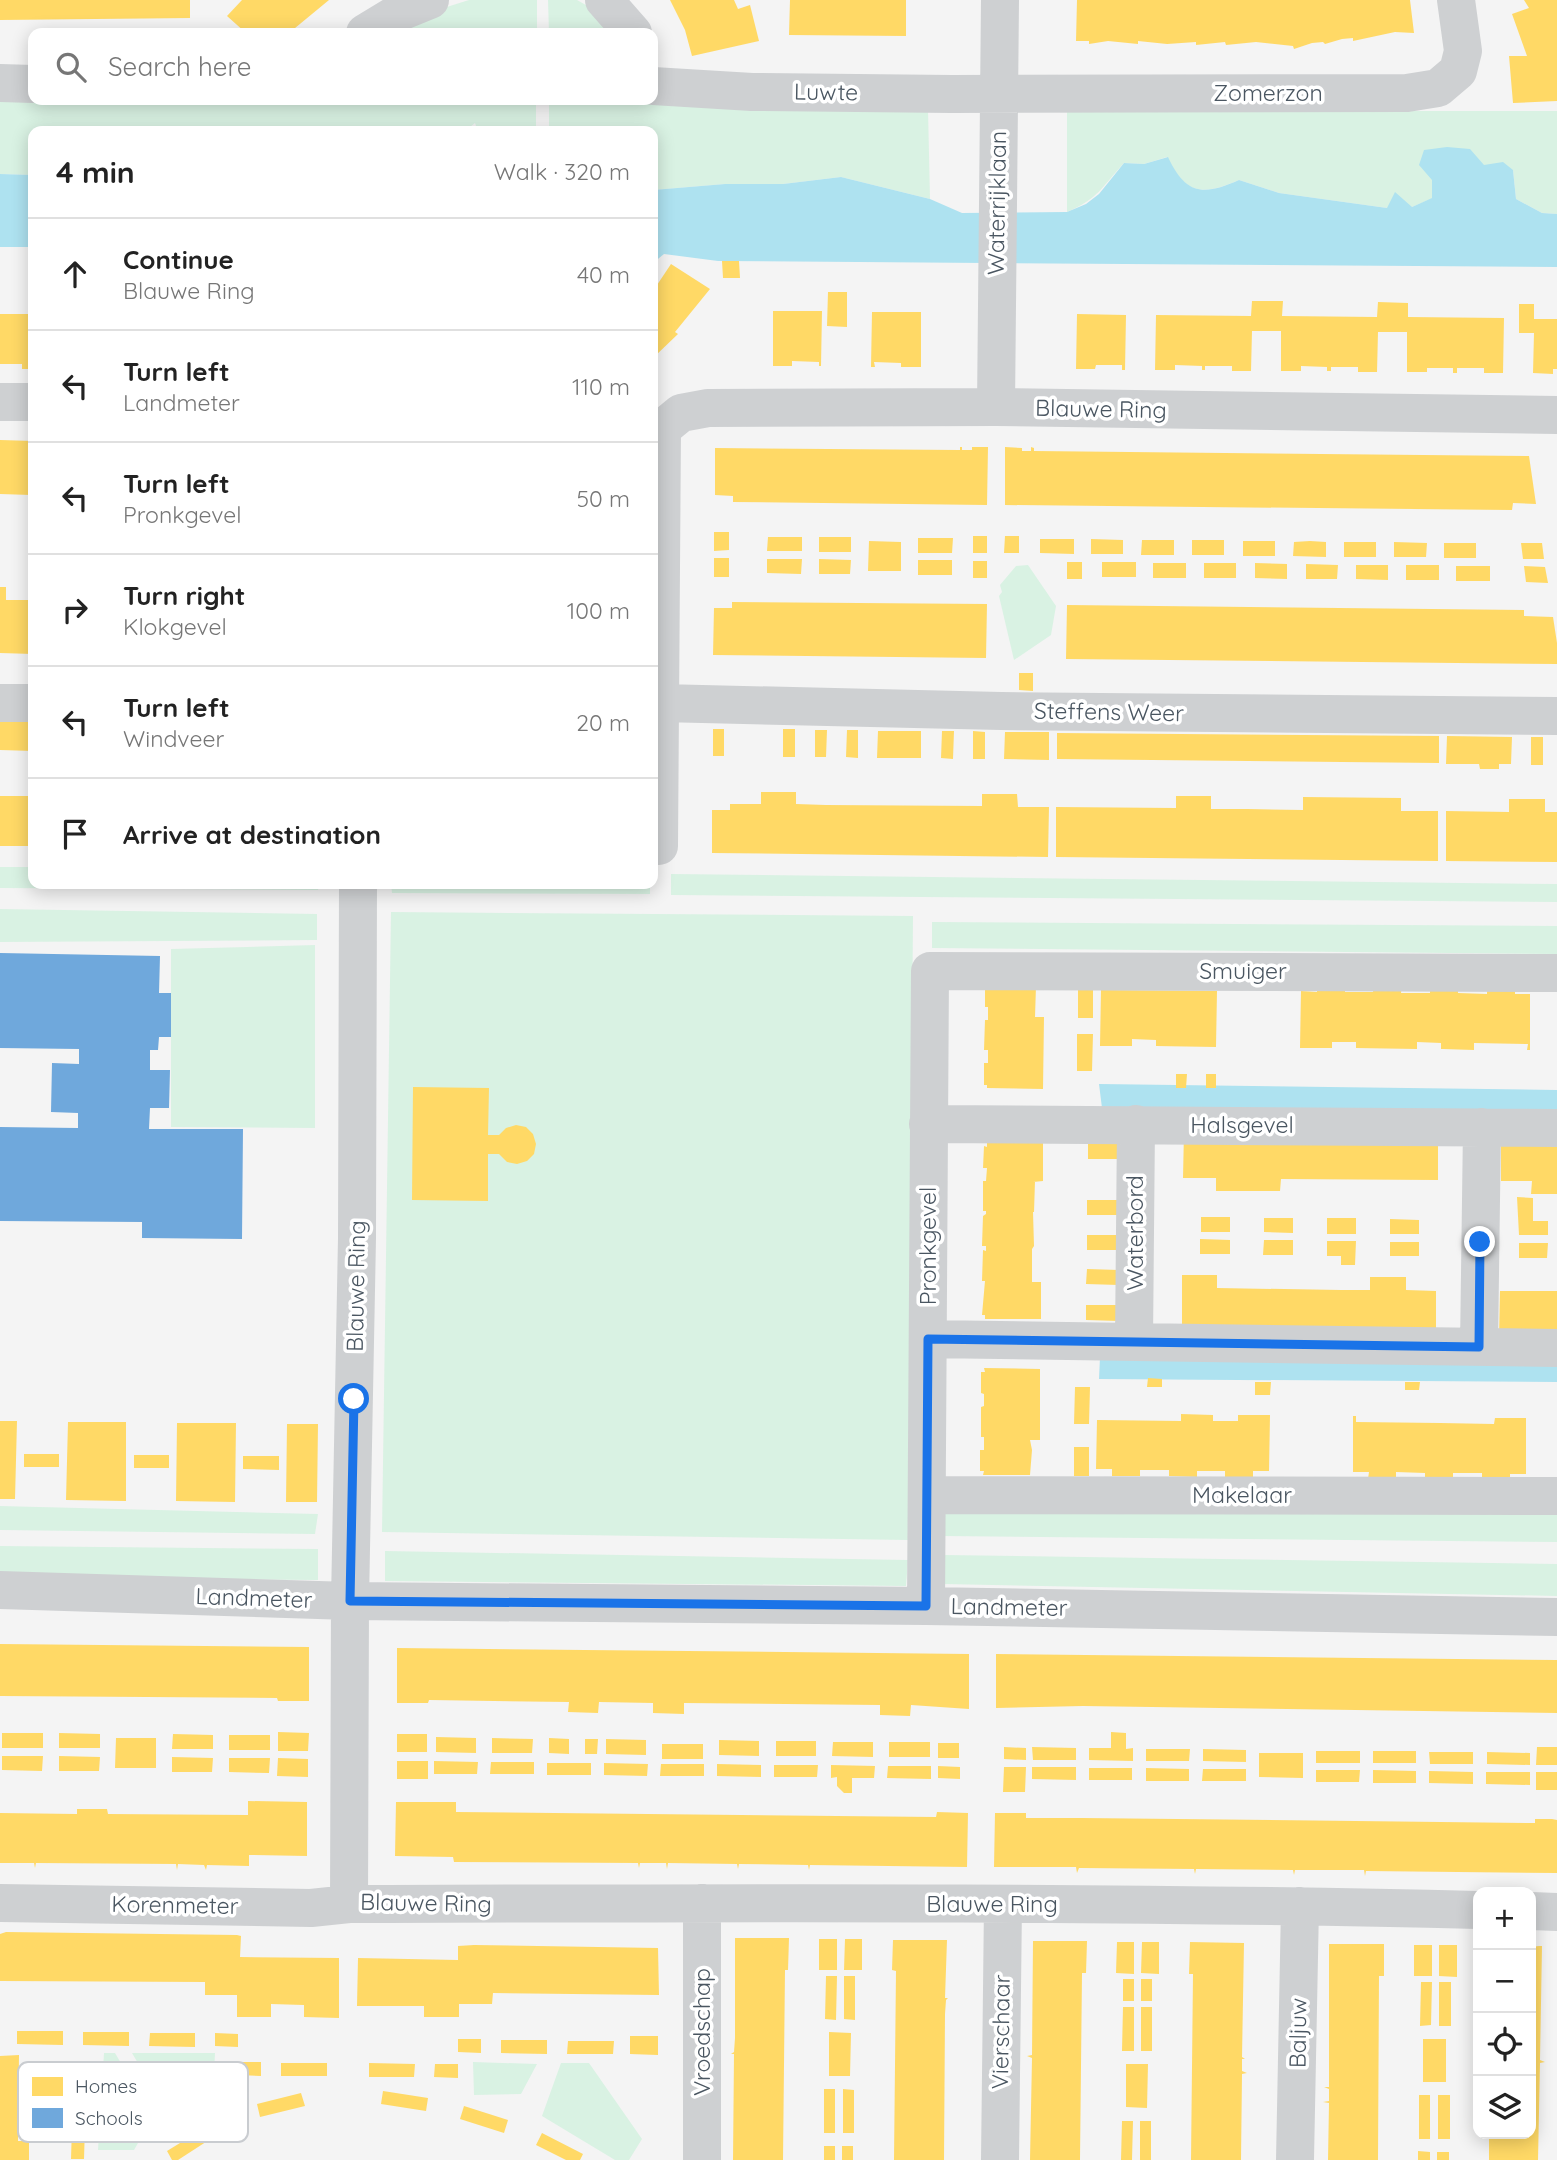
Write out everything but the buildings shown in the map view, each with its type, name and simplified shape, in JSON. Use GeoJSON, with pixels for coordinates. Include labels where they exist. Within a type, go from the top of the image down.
{"type":"FeatureCollection","features":[{"type":"Feature","properties":{"kind":"street"},"geometry":{"type":"LineString","coordinates":[[373,28],[398,13],[430,0]]}},
{"type":"Feature","properties":{"kind":"street"},"geometry":{"type":"LineString","coordinates":[[604,0],[629,28]]}},
{"type":"Feature","properties":{"kind":"street","name":"Waterrijklaan"},"geometry":{"type":"LineString","coordinates":[[996,407],[1000,0]]}},
{"type":"Feature","properties":{"kind":"street","name":"Zomerzon"},"geometry":{"type":"LineString","coordinates":[[998,93],[1407,93],[1438,88],[1458,71],[1463,51],[1456,0]]}},
{"type":"Feature","properties":{"kind":"street"},"geometry":{"type":"LineString","coordinates":[[0,83],[28,84]]}},
{"type":"Feature","properties":{"kind":"street","name":"Luwte"},"geometry":{"type":"LineString","coordinates":[[658,86],[752,92],[998,93]]}},
{"type":"Feature","properties":{"kind":"street"},"geometry":{"type":"LineString","coordinates":[[0,402],[28,402]]}},
{"type":"Feature","properties":{"kind":"street","name":"Blauwe Ring"},"geometry":{"type":"LineString","coordinates":[[658,432],[681,413],[708,408],[996,407],[1557,415]]}},
{"type":"Feature","properties":{"kind":"street"},"geometry":{"type":"LineString","coordinates":[[658,432],[661,703],[659,846]]}},
{"type":"Feature","properties":{"kind":"street"},"geometry":{"type":"LineString","coordinates":[[0,703],[28,703]]}},
{"type":"Feature","properties":{"kind":"street","name":"Steffens Weer"},"geometry":{"type":"LineString","coordinates":[[661,703],[1001,711],[1557,716]]}},
{"type":"Feature","properties":{"kind":"street","name":"Blauwe Ring"},"geometry":{"type":"LineString","coordinates":[[358,889],[357,1238],[350,1601],[349,1904],[1003,1904],[1473,1910]]}},
{"type":"Feature","properties":{"kind":"street","name":"Smuiger"},"geometry":{"type":"LineString","coordinates":[[930,971],[1557,973]]}},
{"type":"Feature","properties":{"kind":"street","name":"Pronkgevel"},"geometry":{"type":"LineString","coordinates":[[926,1606],[930,971]]}},
{"type":"Feature","properties":{"kind":"street","name":"Halsgevel"},"geometry":{"type":"LineString","coordinates":[[928,1124],[1557,1128]]}},
{"type":"Feature","properties":{"kind":"street","name":"Waterbord"},"geometry":{"type":"LineString","coordinates":[[1134,1341],[1136,1124]]}},
{"type":"Feature","properties":{"kind":"street"},"geometry":{"type":"LineString","coordinates":[[1479,1347],[1482,1127]]}},
{"type":"Feature","properties":{"kind":"street"},"geometry":{"type":"LineString","coordinates":[[928,1339],[1557,1348]]}},
{"type":"Feature","properties":{"kind":"street","name":"Makelaar"},"geometry":{"type":"LineString","coordinates":[[927,1495],[1557,1496]]}},
{"type":"Feature","properties":{"kind":"street","name":"Landmeter"},"geometry":{"type":"LineString","coordinates":[[0,1590],[350,1601],[926,1606],[1557,1617]]}},
{"type":"Feature","properties":{"kind":"street","name":"Korenmeter"},"geometry":{"type":"LineString","coordinates":[[0,1903],[311,1908],[349,1904]]}},
{"type":"Feature","properties":{"kind":"street","name":"Vroedschap"},"geometry":{"type":"LineString","coordinates":[[702,1903],[702,2160]]}},
{"type":"Feature","properties":{"kind":"street","name":"Vierschaar"},"geometry":{"type":"LineString","coordinates":[[1000,2160],[1003,1904]]}},
{"type":"Feature","properties":{"kind":"street","name":"Baljuw"},"geometry":{"type":"LineString","coordinates":[[1295,2160],[1300,1906]]}},
{"type":"Feature","properties":{"kind":"street"},"geometry":{"type":"LineString","coordinates":[[1536,1911],[1557,1912]]}},
{"type":"Feature","properties":{"kind":"green space"},"geometry":{"type":"Polygon","coordinates":[[[469,0],[537,0],[537,28],[398,28],[434,11],[469,0]]]}},
{"type":"Feature","properties":{"kind":"green space"},"geometry":{"type":"Polygon","coordinates":[[[548,0],[577,0],[600,13],[613,28],[549,28],[548,0]]]}},
{"type":"Feature","properties":{"kind":"green space"},"geometry":{"type":"Polygon","coordinates":[[[0,93],[28,99],[28,105],[536,105],[536,126],[476,126],[475,123],[471,126],[28,126],[28,175],[0,174],[0,93]]]}},
{"type":"Feature","properties":{"kind":"green space"},"geometry":{"type":"Polygon","coordinates":[[[658,103],[928,109],[930,199],[841,177],[783,184],[725,184],[658,190],[658,126],[549,126],[549,105],[658,103]]]}},
{"type":"Feature","properties":{"kind":"green space"},"geometry":{"type":"Polygon","coordinates":[[[1067,111],[1557,111],[1557,214],[1542,213],[1516,199],[1513,170],[1484,166],[1469,149],[1432,180],[1433,198],[1412,207],[1387,208],[1279,193],[1239,180],[1215,188],[1196,189],[1181,179],[1167,157],[1144,164],[1124,163],[1093,197],[1067,212],[1067,111]]]}},
{"type":"Feature","properties":{"kind":"green space"},"geometry":{"type":"Polygon","coordinates":[[[1028,565],[1056,606],[1051,635],[1014,660],[999,596],[1002,592],[1000,585],[1016,566],[1028,565]]]}},
{"type":"Feature","properties":{"kind":"green space"},"geometry":{"type":"Polygon","coordinates":[[[0,867],[28,867],[28,888],[0,888],[0,867]]]}},
{"type":"Feature","properties":{"kind":"green space"},"geometry":{"type":"Polygon","coordinates":[[[671,874],[1557,884],[1557,902],[671,895],[671,874]]]}},
{"type":"Feature","properties":{"kind":"green space"},"geometry":{"type":"Polygon","coordinates":[[[159,889],[318,889],[318,890],[159,889]]]}},
{"type":"Feature","properties":{"kind":"green space"},"geometry":{"type":"Polygon","coordinates":[[[392,889],[650,889],[650,894],[392,893],[392,889]]]}},
{"type":"Feature","properties":{"kind":"green space"},"geometry":{"type":"Polygon","coordinates":[[[0,909],[317,914],[317,940],[0,942],[0,909]]]}},
{"type":"Feature","properties":{"kind":"green space"},"geometry":{"type":"Polygon","coordinates":[[[391,912],[913,916],[908,1540],[382,1532],[391,912]]]}},
{"type":"Feature","properties":{"kind":"green space"},"geometry":{"type":"Polygon","coordinates":[[[932,922],[1557,926],[1557,954],[932,948],[932,922]]]}},
{"type":"Feature","properties":{"kind":"green space"},"geometry":{"type":"Polygon","coordinates":[[[315,945],[315,1128],[171,1127],[171,949],[315,945]]]}},
{"type":"Feature","properties":{"kind":"green space"},"geometry":{"type":"Polygon","coordinates":[[[0,1506],[318,1514],[315,1534],[0,1530],[0,1506]]]}},
{"type":"Feature","properties":{"kind":"green space"},"geometry":{"type":"Polygon","coordinates":[[[941,1508],[1557,1510],[1557,1542],[941,1536],[941,1508]]]}},
{"type":"Feature","properties":{"kind":"green space"},"geometry":{"type":"Polygon","coordinates":[[[0,1546],[318,1549],[318,1580],[0,1577],[0,1546]]]}},
{"type":"Feature","properties":{"kind":"green space"},"geometry":{"type":"Polygon","coordinates":[[[385,1551],[908,1560],[906,1586],[385,1581],[385,1551]]]}},
{"type":"Feature","properties":{"kind":"green space"},"geometry":{"type":"Polygon","coordinates":[[[944,1555],[1557,1564],[1557,1596],[943,1584],[944,1555]]]}},
{"type":"Feature","properties":{"kind":"green space"},"geometry":{"type":"Polygon","coordinates":[[[104,2053],[115,2053],[120,2062],[103,2062],[104,2053]]]}},
{"type":"Feature","properties":{"kind":"green space"},"geometry":{"type":"Polygon","coordinates":[[[132,2053],[215,2053],[215,2062],[137,2062],[132,2053]]]}},
{"type":"Feature","properties":{"kind":"green space"},"geometry":{"type":"Polygon","coordinates":[[[473,2062],[537,2064],[521,2094],[474,2095],[473,2062]]]}},
{"type":"Feature","properties":{"kind":"green space"},"geometry":{"type":"Polygon","coordinates":[[[561,2063],[589,2063],[642,2139],[629,2160],[615,2160],[542,2116],[561,2063]]]}},
{"type":"Feature","properties":{"kind":"green space"},"geometry":{"type":"Polygon","coordinates":[[[98,2142],[139,2142],[134,2150],[98,2150],[98,2142]]]}},
{"type":"Feature","properties":{"kind":"water"},"geometry":{"type":"Polygon","coordinates":[[[1447,147],[1470,149],[1484,165],[1503,162],[1513,170],[1516,199],[1542,213],[1557,214],[1557,267],[718,261],[664,254],[658,259],[658,190],[725,184],[783,184],[841,177],[930,199],[962,213],[1067,212],[1086,204],[1099,194],[1124,163],[1144,164],[1168,157],[1182,179],[1197,189],[1215,188],[1239,180],[1279,193],[1387,208],[1395,192],[1412,207],[1432,198],[1432,180],[1419,165],[1424,150],[1447,147]]]}},
{"type":"Feature","properties":{"kind":"water"},"geometry":{"type":"Polygon","coordinates":[[[0,174],[28,175],[28,247],[0,247],[0,174]]]}},
{"type":"Feature","properties":{"kind":"water"},"geometry":{"type":"Polygon","coordinates":[[[1099,1084],[1557,1090],[1557,1111],[1102,1108],[1099,1084]]]}},
{"type":"Feature","properties":{"kind":"water"},"geometry":{"type":"Polygon","coordinates":[[[1100,1357],[1557,1358],[1557,1382],[1099,1379],[1100,1357]]]}},
{"type":"Feature","properties":{"kind":"route"},"geometry":{"type":"LineString","coordinates":[[354,1399],[350,1601],[926,1606],[928,1339],[1479,1347],[1480,1242]]}}]}
